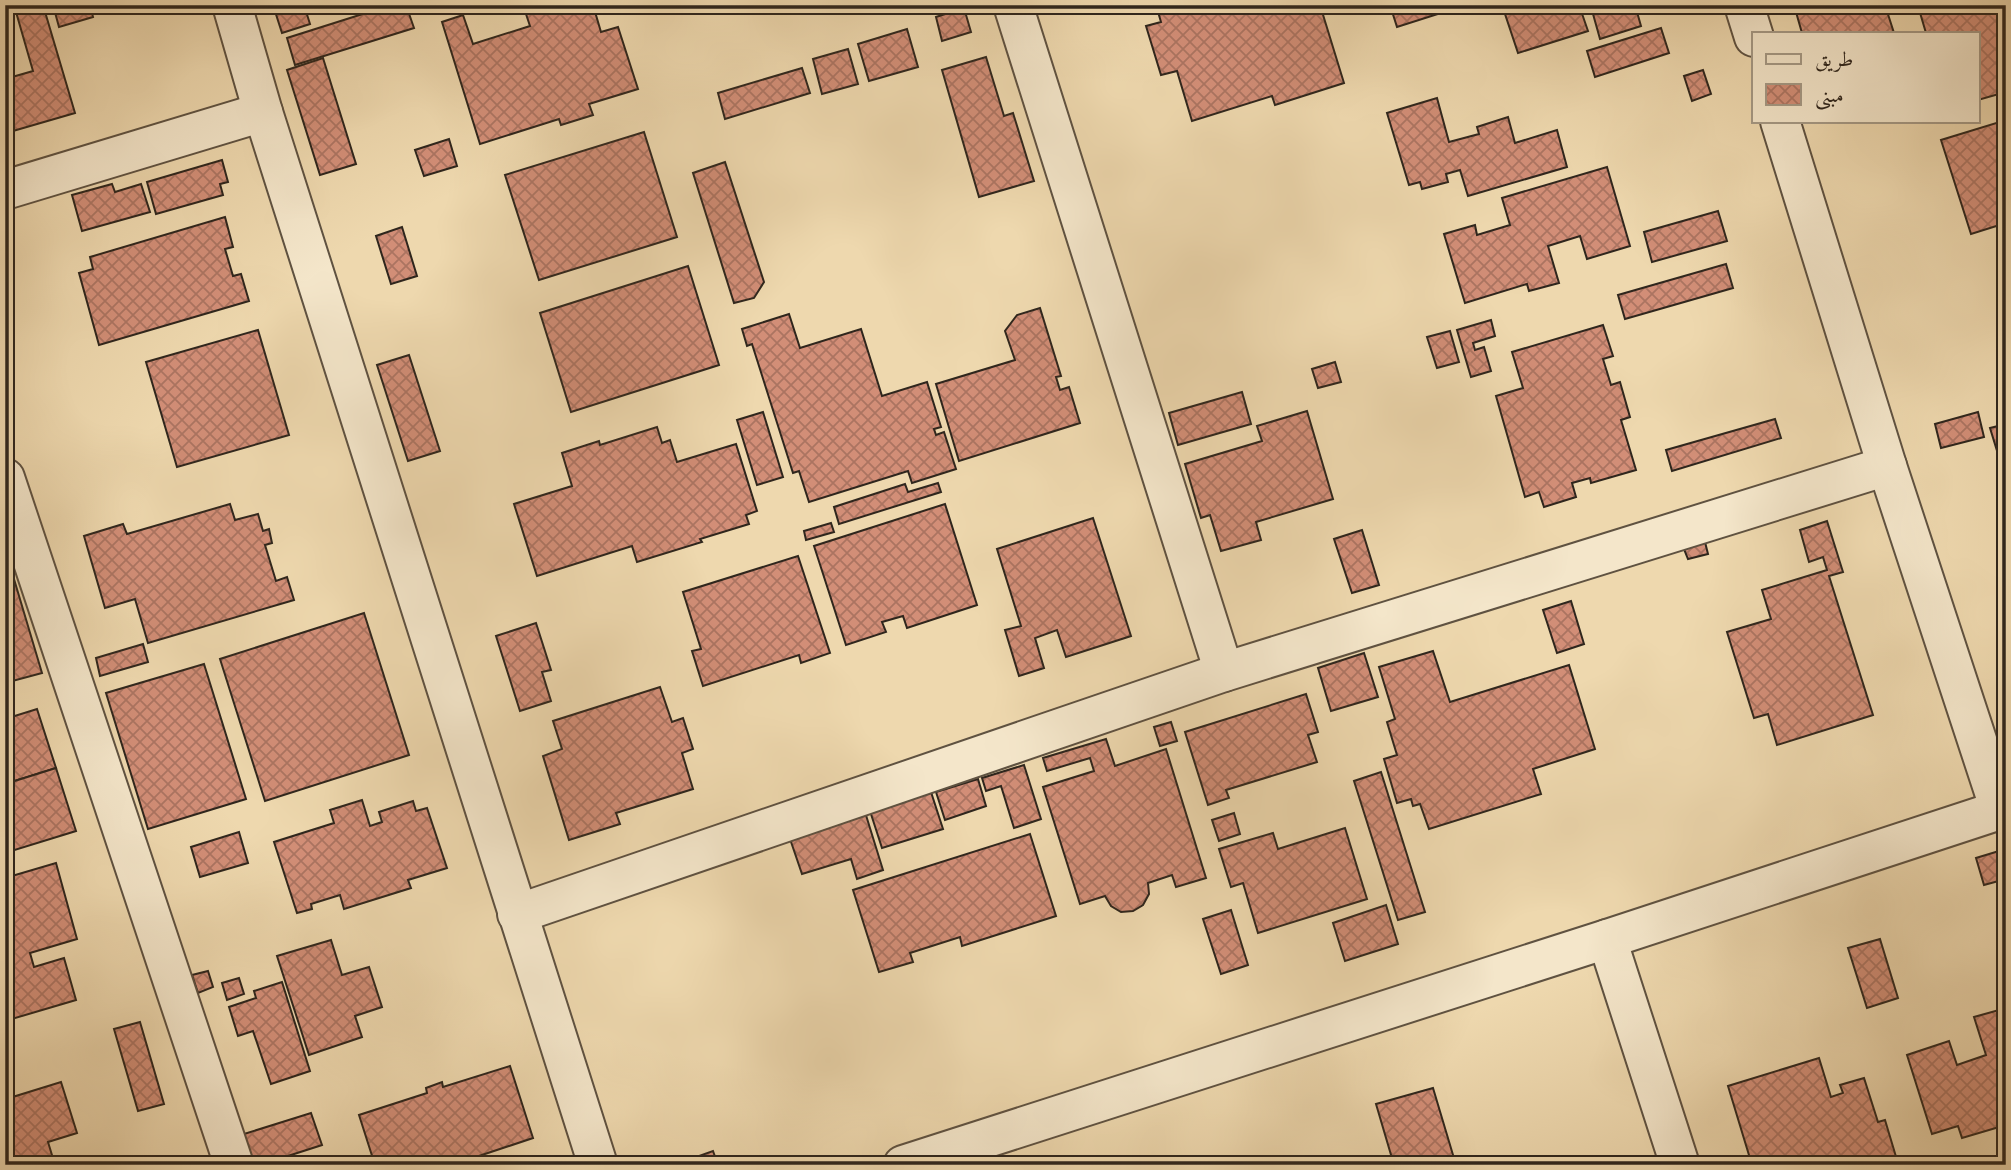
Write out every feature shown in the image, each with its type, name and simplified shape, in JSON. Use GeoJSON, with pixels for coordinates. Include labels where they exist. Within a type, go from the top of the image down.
{"type":"FeatureCollection","features":[{"type":"Feature","properties":{"kind":"street"},"geometry":{"type":"LineString","coordinates":[[232,5],[263,112],[598,1165]]}},
{"type":"Feature","properties":{"kind":"street"},"geometry":{"type":"LineString","coordinates":[[1013,5],[1224,672]]}},
{"type":"Feature","properties":{"kind":"street"},"geometry":{"type":"LineString","coordinates":[[1744,5],[1752,32]]}},
{"type":"Feature","properties":{"kind":"street"},"geometry":{"type":"LineString","coordinates":[[5,190],[263,112]]}},
{"type":"Feature","properties":{"kind":"street"},"geometry":{"type":"LineString","coordinates":[[903,1165],[2003,809],[1887,466],[1780,122]]}},
{"type":"Feature","properties":{"kind":"street"},"geometry":{"type":"LineString","coordinates":[[517,914],[1224,672],[1887,466]]}},
{"type":"Feature","properties":{"kind":"street"},"geometry":{"type":"LineString","coordinates":[[5,478],[234,1165]]}},
{"type":"Feature","properties":{"kind":"street"},"geometry":{"type":"LineString","coordinates":[[1607,939],[1680,1165]]}},
{"type":"Feature","properties":{"kind":"building"},"geometry":{"type":"Polygon","coordinates":[[[14,5],[43,5],[75,113],[13,131],[5,105],[5,79],[33,71],[14,5]]]}},
{"type":"Feature","properties":{"kind":"building"},"geometry":{"type":"Polygon","coordinates":[[[53,5],[90,5],[93,17],[59,27],[53,5]]]}},
{"type":"Feature","properties":{"kind":"building"},"geometry":{"type":"Polygon","coordinates":[[[282,5],[304,5],[310,24],[282,33],[274,8],[282,5]]]}},
{"type":"Feature","properties":{"kind":"building"},"geometry":{"type":"Polygon","coordinates":[[[391,5],[406,5],[414,28],[295,65],[287,38],[391,5]]]}},
{"type":"Feature","properties":{"kind":"building"},"geometry":{"type":"Polygon","coordinates":[[[523,5],[593,5],[601,32],[618,27],[638,89],[589,104],[593,115],[561,125],[559,119],[480,144],[442,22],[463,15],[473,44],[530,26],[523,5]]]}},
{"type":"Feature","properties":{"kind":"building"},"geometry":{"type":"Polygon","coordinates":[[[1156,5],[1320,5],[1344,83],[1275,105],[1272,96],[1192,121],[1177,71],[1161,75],[1146,26],[1161,22],[1156,5]]]}},
{"type":"Feature","properties":{"kind":"building"},"geometry":{"type":"Polygon","coordinates":[[[1390,5],[1466,5],[1397,27],[1390,5]]]}},
{"type":"Feature","properties":{"kind":"building"},"geometry":{"type":"Polygon","coordinates":[[[1502,5],[1579,5],[1588,31],[1518,53],[1502,5]]]}},
{"type":"Feature","properties":{"kind":"building"},"geometry":{"type":"Polygon","coordinates":[[[1621,5],[1635,5],[1641,26],[1600,39],[1593,14],[1621,5]]]}},
{"type":"Feature","properties":{"kind":"building"},"geometry":{"type":"Polygon","coordinates":[[[1794,5],[1885,5],[1894,32],[1802,32],[1794,5]]]}},
{"type":"Feature","properties":{"kind":"building"},"geometry":{"type":"Polygon","coordinates":[[[2006,5],[2006,92],[1980,99],[1980,32],[1926,32],[1918,6],[2006,5]]]}},
{"type":"Feature","properties":{"kind":"building"},"geometry":{"type":"Polygon","coordinates":[[[964,8],[971,32],[942,41],[936,17],[964,8]]]}},
{"type":"Feature","properties":{"kind":"building"},"geometry":{"type":"Polygon","coordinates":[[[1661,28],[1669,53],[1595,77],[1587,51],[1661,28]]]}},
{"type":"Feature","properties":{"kind":"building"},"geometry":{"type":"Polygon","coordinates":[[[907,29],[918,67],[869,81],[858,44],[907,29]]]}},
{"type":"Feature","properties":{"kind":"building"},"geometry":{"type":"Polygon","coordinates":[[[848,49],[858,84],[822,94],[813,59],[848,49]]]}},
{"type":"Feature","properties":{"kind":"building"},"geometry":{"type":"Polygon","coordinates":[[[986,57],[1004,116],[1013,113],[1034,181],[979,197],[942,70],[986,57]]]}},
{"type":"Feature","properties":{"kind":"building"},"geometry":{"type":"Polygon","coordinates":[[[323,58],[356,164],[320,175],[287,70],[323,58]]]}},
{"type":"Feature","properties":{"kind":"building"},"geometry":{"type":"Polygon","coordinates":[[[802,68],[810,93],[725,119],[718,93],[802,68]]]}},
{"type":"Feature","properties":{"kind":"building"},"geometry":{"type":"Polygon","coordinates":[[[1703,70],[1711,94],[1692,101],[1684,76],[1703,70]]]}},
{"type":"Feature","properties":{"kind":"building"},"geometry":{"type":"Polygon","coordinates":[[[1437,98],[1449,142],[1479,134],[1477,127],[1508,117],[1515,143],[1557,130],[1567,167],[1468,196],[1460,170],[1446,174],[1448,182],[1422,189],[1420,182],[1409,185],[1387,113],[1437,98]]]}},
{"type":"Feature","properties":{"kind":"building"},"geometry":{"type":"Polygon","coordinates":[[[2006,120],[2006,223],[1971,234],[1941,140],[2006,120]]]}},
{"type":"Feature","properties":{"kind":"building"},"geometry":{"type":"Polygon","coordinates":[[[644,132],[677,237],[539,280],[505,175],[644,132]]]}},
{"type":"Feature","properties":{"kind":"building"},"geometry":{"type":"Polygon","coordinates":[[[449,139],[457,166],[424,176],[415,150],[449,139]]]}},
{"type":"Feature","properties":{"kind":"building"},"geometry":{"type":"Polygon","coordinates":[[[222,160],[228,182],[220,184],[223,195],[156,214],[147,182],[222,160]]]}},
{"type":"Feature","properties":{"kind":"building"},"geometry":{"type":"Polygon","coordinates":[[[725,162],[764,282],[754,298],[734,303],[693,173],[725,162]]]}},
{"type":"Feature","properties":{"kind":"building"},"geometry":{"type":"Polygon","coordinates":[[[1607,167],[1630,246],[1587,259],[1580,236],[1548,246],[1559,283],[1529,291],[1527,284],[1465,303],[1444,234],[1475,225],[1477,235],[1510,225],[1502,198],[1607,167]]]}},
{"type":"Feature","properties":{"kind":"building"},"geometry":{"type":"Polygon","coordinates":[[[112,184],[115,192],[141,184],[150,212],[82,231],[72,195],[112,184]]]}},
{"type":"Feature","properties":{"kind":"building"},"geometry":{"type":"Polygon","coordinates":[[[1718,211],[1727,241],[1652,262],[1644,232],[1718,211]]]}},
{"type":"Feature","properties":{"kind":"building"},"geometry":{"type":"Polygon","coordinates":[[[225,217],[233,247],[225,249],[233,276],[241,274],[249,301],[99,345],[79,273],[93,269],[90,257],[225,217]]]}},
{"type":"Feature","properties":{"kind":"building"},"geometry":{"type":"Polygon","coordinates":[[[402,227],[417,276],[391,284],[376,236],[402,227]]]}},
{"type":"Feature","properties":{"kind":"building"},"geometry":{"type":"Polygon","coordinates":[[[1726,264],[1733,288],[1625,319],[1618,295],[1726,264]]]}},
{"type":"Feature","properties":{"kind":"building"},"geometry":{"type":"Polygon","coordinates":[[[688,266],[719,365],[571,412],[540,313],[688,266]]]}},
{"type":"Feature","properties":{"kind":"building"},"geometry":{"type":"Polygon","coordinates":[[[1040,308],[1061,376],[1056,377],[1060,390],[1069,387],[1080,423],[959,461],[936,384],[1015,360],[1005,331],[1017,315],[1040,308]]]}},
{"type":"Feature","properties":{"kind":"building"},"geometry":{"type":"Polygon","coordinates":[[[789,314],[800,348],[861,329],[882,396],[927,382],[941,427],[934,429],[936,435],[944,432],[956,469],[912,483],[908,471],[809,502],[799,471],[793,473],[752,344],[747,346],[742,329],[789,314]]]}},
{"type":"Feature","properties":{"kind":"building"},"geometry":{"type":"Polygon","coordinates":[[[1491,320],[1495,336],[1473,343],[1475,350],[1484,347],[1491,371],[1471,377],[1457,330],[1491,320]]]}},
{"type":"Feature","properties":{"kind":"building"},"geometry":{"type":"Polygon","coordinates":[[[1603,325],[1613,356],[1603,359],[1611,385],[1620,382],[1630,417],[1621,420],[1636,470],[1591,483],[1590,478],[1572,483],[1576,497],[1544,507],[1539,492],[1525,497],[1496,396],[1523,388],[1512,352],[1603,325]]]}},
{"type":"Feature","properties":{"kind":"building"},"geometry":{"type":"Polygon","coordinates":[[[258,330],[289,435],[177,467],[146,362],[258,330]]]}},
{"type":"Feature","properties":{"kind":"building"},"geometry":{"type":"Polygon","coordinates":[[[1450,331],[1459,362],[1437,368],[1427,337],[1450,331]]]}},
{"type":"Feature","properties":{"kind":"building"},"geometry":{"type":"Polygon","coordinates":[[[409,355],[440,451],[408,461],[377,365],[409,355]]]}},
{"type":"Feature","properties":{"kind":"building"},"geometry":{"type":"Polygon","coordinates":[[[1335,362],[1341,382],[1318,388],[1312,369],[1335,362]]]}},
{"type":"Feature","properties":{"kind":"building"},"geometry":{"type":"Polygon","coordinates":[[[1242,392],[1251,424],[1178,445],[1169,413],[1242,392]]]}},
{"type":"Feature","properties":{"kind":"building"},"geometry":{"type":"Polygon","coordinates":[[[1307,411],[1333,499],[1256,522],[1261,540],[1221,551],[1210,515],[1201,518],[1185,464],[1262,441],[1257,426],[1307,411]]]}},
{"type":"Feature","properties":{"kind":"building"},"geometry":{"type":"Polygon","coordinates":[[[763,412],[783,477],[757,485],[737,420],[763,412]]]}},
{"type":"Feature","properties":{"kind":"building"},"geometry":{"type":"Polygon","coordinates":[[[1978,412],[1984,437],[1941,448],[1935,424],[1978,412]]]}},
{"type":"Feature","properties":{"kind":"building"},"geometry":{"type":"Polygon","coordinates":[[[1775,419],[1781,438],[1672,471],[1666,450],[1775,419]]]}},
{"type":"Feature","properties":{"kind":"building"},"geometry":{"type":"Polygon","coordinates":[[[2006,424],[2006,452],[1998,454],[1990,428],[2006,424]]]}},
{"type":"Feature","properties":{"kind":"building"},"geometry":{"type":"Polygon","coordinates":[[[657,427],[662,443],[670,440],[677,462],[736,444],[757,511],[746,515],[749,524],[637,562],[632,546],[537,576],[514,504],[572,486],[562,453],[599,441],[600,445],[657,427]]]}},
{"type":"Feature","properties":{"kind":"building"},"geometry":{"type":"Polygon","coordinates":[[[938,483],[941,492],[839,524],[834,507],[905,484],[908,492],[938,483]]]}},
{"type":"Feature","properties":{"kind":"building"},"geometry":{"type":"Polygon","coordinates":[[[230,504],[235,520],[258,514],[263,531],[269,529],[272,543],[265,545],[276,581],[287,577],[294,600],[148,643],[135,599],[105,608],[84,536],[123,524],[127,534],[230,504]]]}},
{"type":"Feature","properties":{"kind":"building"},"geometry":{"type":"Polygon","coordinates":[[[945,504],[977,605],[907,628],[903,616],[882,622],[886,632],[846,645],[814,546],[945,504]]]}},
{"type":"Feature","properties":{"kind":"building"},"geometry":{"type":"Polygon","coordinates":[[[1093,518],[1131,636],[1066,657],[1057,630],[1035,638],[1044,668],[1019,676],[1005,630],[1021,626],[997,549],[1093,518]]]}},
{"type":"Feature","properties":{"kind":"building"},"geometry":{"type":"Polygon","coordinates":[[[1827,521],[1843,572],[1829,576],[1873,715],[1777,745],[1768,714],[1754,718],[1727,632],[1771,619],[1762,590],[1827,570],[1823,557],[1809,562],[1800,530],[1827,521]]]}},
{"type":"Feature","properties":{"kind":"building"},"geometry":{"type":"Polygon","coordinates":[[[831,523],[834,532],[806,540],[804,531],[831,523]]]}},
{"type":"Feature","properties":{"kind":"building"},"geometry":{"type":"Polygon","coordinates":[[[1362,530],[1379,585],[1352,593],[1334,539],[1362,530]]]}},
{"type":"Feature","properties":{"kind":"building"},"geometry":{"type":"Polygon","coordinates":[[[1705,542],[1708,554],[1688,559],[1684,549],[1705,542]]]}},
{"type":"Feature","properties":{"kind":"building"},"geometry":{"type":"Polygon","coordinates":[[[798,556],[830,653],[801,663],[799,655],[703,686],[692,651],[701,649],[683,592],[798,556]]]}},
{"type":"Feature","properties":{"kind":"building"},"geometry":{"type":"Polygon","coordinates":[[[11,569],[42,673],[5,683],[5,571],[11,569]]]}},
{"type":"Feature","properties":{"kind":"building"},"geometry":{"type":"Polygon","coordinates":[[[1571,601],[1584,644],[1557,653],[1543,610],[1571,601]]]}},
{"type":"Feature","properties":{"kind":"building"},"geometry":{"type":"Polygon","coordinates":[[[364,613],[409,755],[265,801],[220,659],[364,613]]]}},
{"type":"Feature","properties":{"kind":"building"},"geometry":{"type":"Polygon","coordinates":[[[536,623],[551,670],[542,672],[551,701],[520,711],[496,636],[536,623]]]}},
{"type":"Feature","properties":{"kind":"building"},"geometry":{"type":"Polygon","coordinates":[[[143,644],[148,662],[100,676],[96,658],[143,644]]]}},
{"type":"Feature","properties":{"kind":"building"},"geometry":{"type":"Polygon","coordinates":[[[1433,651],[1450,702],[1569,665],[1595,749],[1533,769],[1541,794],[1429,829],[1420,804],[1413,806],[1411,799],[1397,803],[1384,759],[1397,755],[1387,722],[1395,719],[1379,667],[1433,651]]]}},
{"type":"Feature","properties":{"kind":"building"},"geometry":{"type":"Polygon","coordinates":[[[1364,653],[1378,697],[1331,711],[1318,668],[1364,653]]]}},
{"type":"Feature","properties":{"kind":"building"},"geometry":{"type":"Polygon","coordinates":[[[204,664],[246,799],[148,829],[106,693],[204,664]]]}},
{"type":"Feature","properties":{"kind":"building"},"geometry":{"type":"Polygon","coordinates":[[[660,687],[672,722],[683,718],[693,749],[682,753],[693,789],[616,813],[620,824],[569,840],[543,756],[562,749],[553,721],[660,687]]]}},
{"type":"Feature","properties":{"kind":"building"},"geometry":{"type":"Polygon","coordinates":[[[1306,694],[1318,732],[1308,735],[1317,762],[1226,790],[1229,798],[1208,805],[1185,732],[1306,694]]]}},
{"type":"Feature","properties":{"kind":"building"},"geometry":{"type":"Polygon","coordinates":[[[37,709],[56,768],[5,784],[5,719],[37,709]]]}},
{"type":"Feature","properties":{"kind":"building"},"geometry":{"type":"Polygon","coordinates":[[[1171,722],[1177,741],[1160,746],[1154,727],[1171,722]]]}},
{"type":"Feature","properties":{"kind":"building"},"geometry":{"type":"Polygon","coordinates":[[[1106,739],[1115,766],[1166,749],[1206,878],[1176,887],[1172,875],[1148,883],[1149,894],[1143,905],[1133,911],[1121,912],[1111,906],[1105,896],[1080,904],[1043,787],[1094,771],[1090,758],[1047,771],[1043,758],[1106,739]]]}},
{"type":"Feature","properties":{"kind":"building"},"geometry":{"type":"Polygon","coordinates":[[[1024,765],[1041,819],[1014,828],[1001,786],[986,791],[982,778],[1024,765]]]}},
{"type":"Feature","properties":{"kind":"building"},"geometry":{"type":"Polygon","coordinates":[[[56,768],[76,831],[5,853],[5,784],[56,768]]]}},
{"type":"Feature","properties":{"kind":"building"},"geometry":{"type":"Polygon","coordinates":[[[1381,772],[1425,912],[1398,920],[1354,781],[1381,772]]]}},
{"type":"Feature","properties":{"kind":"building"},"geometry":{"type":"Polygon","coordinates":[[[978,779],[986,806],[945,820],[936,792],[978,779]]]}},
{"type":"Feature","properties":{"kind":"building"},"geometry":{"type":"Polygon","coordinates":[[[931,792],[943,829],[882,848],[870,811],[931,792]]]}},
{"type":"Feature","properties":{"kind":"building"},"geometry":{"type":"Polygon","coordinates":[[[362,800],[370,826],[382,822],[379,812],[413,801],[416,811],[427,808],[447,868],[408,880],[411,888],[344,909],[340,895],[311,904],[312,909],[297,913],[274,842],[334,823],[330,810],[362,800]]]}},
{"type":"Feature","properties":{"kind":"building"},"geometry":{"type":"Polygon","coordinates":[[[865,812],[883,870],[857,879],[851,859],[802,874],[789,836],[865,812]]]}},
{"type":"Feature","properties":{"kind":"building"},"geometry":{"type":"Polygon","coordinates":[[[1234,813],[1240,834],[1219,841],[1212,820],[1234,813]]]}},
{"type":"Feature","properties":{"kind":"building"},"geometry":{"type":"Polygon","coordinates":[[[1345,828],[1367,899],[1258,933],[1243,883],[1231,887],[1219,849],[1273,833],[1278,849],[1345,828]]]}},
{"type":"Feature","properties":{"kind":"building"},"geometry":{"type":"Polygon","coordinates":[[[239,832],[248,863],[200,877],[191,847],[239,832]]]}},
{"type":"Feature","properties":{"kind":"building"},"geometry":{"type":"Polygon","coordinates":[[[1030,834],[1056,916],[962,946],[960,937],[910,953],[913,962],[879,972],[853,890],[1030,834]]]}},
{"type":"Feature","properties":{"kind":"building"},"geometry":{"type":"Polygon","coordinates":[[[1999,851],[2006,879],[1984,885],[1976,858],[1999,851]]]}},
{"type":"Feature","properties":{"kind":"building"},"geometry":{"type":"Polygon","coordinates":[[[56,863],[77,939],[30,953],[34,967],[64,958],[76,1000],[5,1021],[5,878],[56,863]]]}},
{"type":"Feature","properties":{"kind":"building"},"geometry":{"type":"Polygon","coordinates":[[[1386,905],[1398,944],[1345,961],[1333,923],[1386,905]]]}},
{"type":"Feature","properties":{"kind":"building"},"geometry":{"type":"Polygon","coordinates":[[[1231,910],[1248,965],[1221,974],[1203,919],[1231,910]]]}},
{"type":"Feature","properties":{"kind":"building"},"geometry":{"type":"Polygon","coordinates":[[[1880,939],[1898,998],[1867,1008],[1848,948],[1880,939]]]}},
{"type":"Feature","properties":{"kind":"building"},"geometry":{"type":"Polygon","coordinates":[[[331,940],[342,975],[369,967],[382,1007],[355,1016],[362,1037],[309,1055],[277,956],[331,940]]]}},
{"type":"Feature","properties":{"kind":"building"},"geometry":{"type":"Polygon","coordinates":[[[208,971],[213,987],[198,993],[192,975],[208,971]]]}},
{"type":"Feature","properties":{"kind":"building"},"geometry":{"type":"Polygon","coordinates":[[[239,978],[244,994],[227,1000],[222,983],[239,978]]]}},
{"type":"Feature","properties":{"kind":"building"},"geometry":{"type":"Polygon","coordinates":[[[282,982],[310,1071],[271,1084],[253,1031],[238,1036],[229,1007],[256,998],[254,991],[282,982]]]}},
{"type":"Feature","properties":{"kind":"building"},"geometry":{"type":"Polygon","coordinates":[[[2006,1008],[2006,1125],[1962,1138],[1958,1126],[1932,1134],[1907,1055],[1949,1041],[1957,1065],[1986,1055],[1974,1017],[2006,1008]]]}},
{"type":"Feature","properties":{"kind":"building"},"geometry":{"type":"Polygon","coordinates":[[[140,1022],[164,1104],[138,1111],[114,1029],[140,1022]]]}},
{"type":"Feature","properties":{"kind":"building"},"geometry":{"type":"Polygon","coordinates":[[[1819,1058],[1831,1097],[1843,1093],[1840,1085],[1864,1078],[1878,1122],[1885,1120],[1897,1160],[1882,1165],[1752,1165],[1728,1086],[1819,1058]]]}},
{"type":"Feature","properties":{"kind":"building"},"geometry":{"type":"Polygon","coordinates":[[[510,1066],[533,1138],[452,1165],[375,1165],[359,1115],[427,1093],[426,1088],[442,1082],[443,1087],[510,1066]]]}},
{"type":"Feature","properties":{"kind":"building"},"geometry":{"type":"Polygon","coordinates":[[[61,1082],[77,1133],[48,1142],[55,1165],[5,1165],[5,1098],[61,1082]]]}},
{"type":"Feature","properties":{"kind":"building"},"geometry":{"type":"Polygon","coordinates":[[[1433,1088],[1456,1165],[1394,1165],[1376,1104],[1433,1088]]]}},
{"type":"Feature","properties":{"kind":"building"},"geometry":{"type":"Polygon","coordinates":[[[311,1113],[322,1145],[260,1165],[250,1165],[241,1135],[311,1113]]]}},
{"type":"Feature","properties":{"kind":"building"},"geometry":{"type":"Polygon","coordinates":[[[713,1151],[718,1165],[699,1165],[696,1157],[713,1151]]]}}]}
